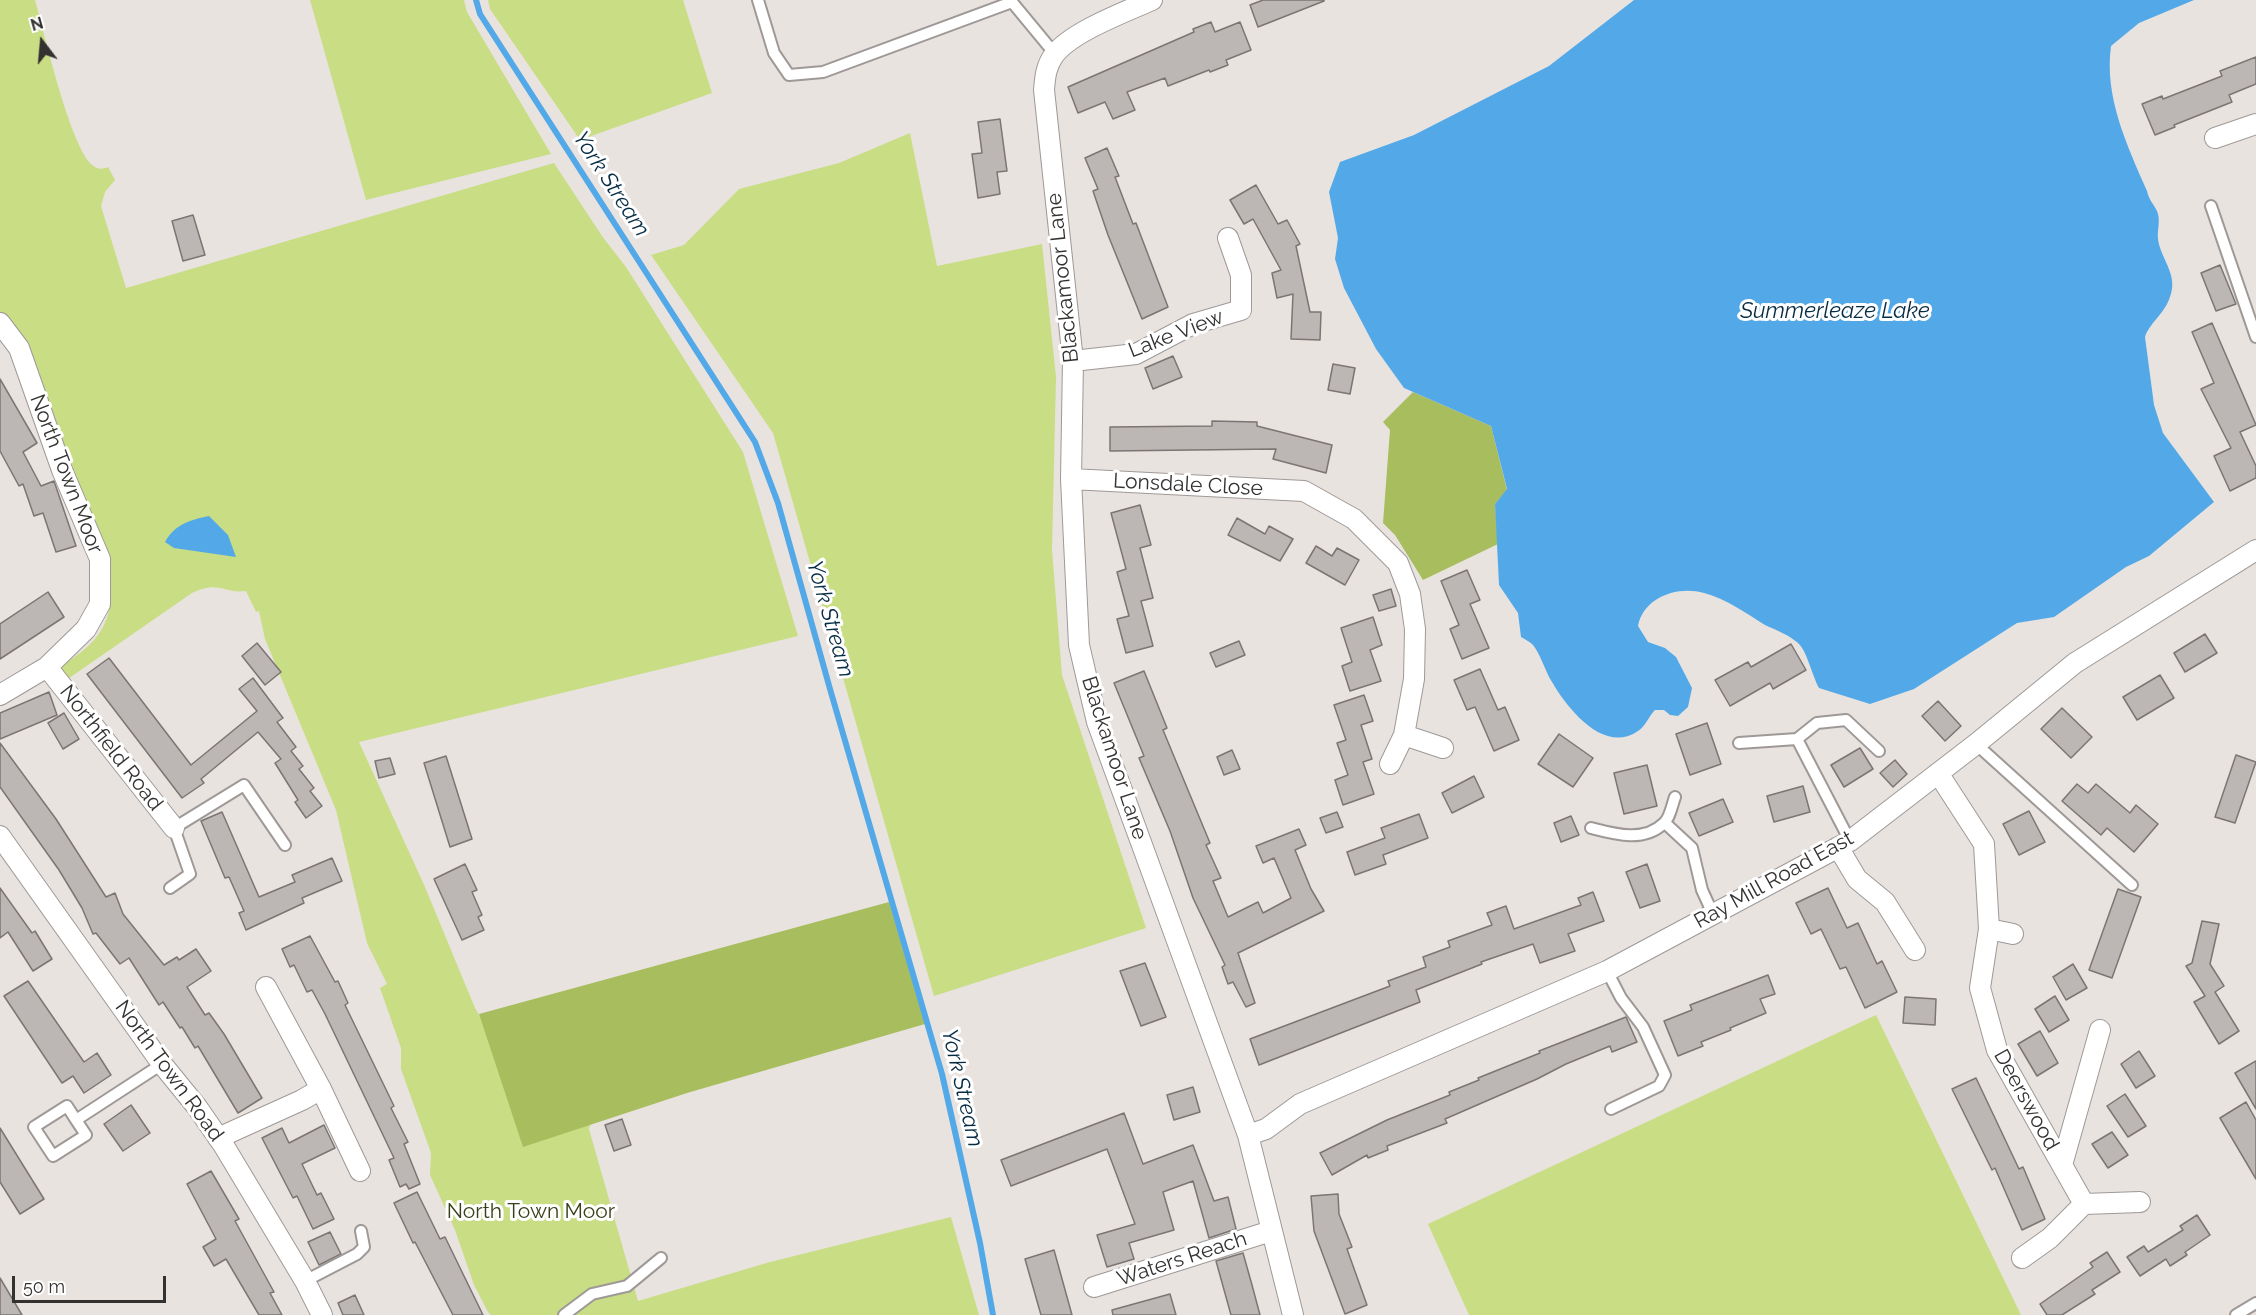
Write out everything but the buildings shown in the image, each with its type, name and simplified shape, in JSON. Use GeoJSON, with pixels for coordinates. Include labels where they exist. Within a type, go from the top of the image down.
{"type":"FeatureCollection","features":[{"type":"Feature","properties":{"kind":"street"},"geometry":{"type":"LineString","coordinates":[[1055,54],[1088,29],[1152,0]]}},
{"type":"Feature","properties":{"kind":"street","name":"Blackamoor Lane"},"geometry":{"type":"LineString","coordinates":[[1055,54],[1046,71],[1044,90],[1073,361],[1071,478],[1079,645],[1097,722],[1248,1135],[1293,1315]]}},
{"type":"Feature","properties":{"kind":"street"},"geometry":{"type":"LineString","coordinates":[[2215,138],[2256,124]]}},
{"type":"Feature","properties":{"kind":"street","name":"Lake View"},"geometry":{"type":"LineString","coordinates":[[1073,361],[1136,354],[1193,324],[1242,310],[1241,275],[1228,238]]}},
{"type":"Feature","properties":{"kind":"street","name":"North Town Moor"},"geometry":{"type":"LineString","coordinates":[[0,322],[19,348],[62,470],[100,560],[100,604],[86,629],[47,667],[0,695]]}},
{"type":"Feature","properties":{"kind":"street","name":"Lonsdale Close"},"geometry":{"type":"LineString","coordinates":[[1071,478],[1304,491],[1354,519],[1398,563],[1410,594],[1415,629],[1414,679],[1404,735]]}},
{"type":"Feature","properties":{"kind":"street","name":"Ray Mill Road East"},"geometry":{"type":"LineString","coordinates":[[1248,1135],[1266,1129],[1300,1104],[1607,971],[1844,844],[1976,744],[2074,663],[2254,556]]}},
{"type":"Feature","properties":{"kind":"street","name":"Northfield Road"},"geometry":{"type":"LineString","coordinates":[[47,667],[174,828]]}},
{"type":"Feature","properties":{"kind":"street"},"geometry":{"type":"LineString","coordinates":[[1390,764],[1404,735],[1443,747]]}},
{"type":"Feature","properties":{"kind":"street","name":"Deerswood"},"geometry":{"type":"LineString","coordinates":[[1938,773],[1984,844],[1989,929],[1980,988],[1997,1050],[2084,1204]]}},
{"type":"Feature","properties":{"kind":"street","name":"North Town Road"},"geometry":{"type":"LineString","coordinates":[[0,836],[162,1064],[218,1137],[305,1281],[322,1315]]}},
{"type":"Feature","properties":{"kind":"street"},"geometry":{"type":"LineString","coordinates":[[1844,844],[1857,879],[1884,902],[1915,950]]}},
{"type":"Feature","properties":{"kind":"street"},"geometry":{"type":"LineString","coordinates":[[1989,929],[2013,934]]}},
{"type":"Feature","properties":{"kind":"street"},"geometry":{"type":"LineString","coordinates":[[266,987],[321,1089],[360,1171]]}},
{"type":"Feature","properties":{"kind":"street","name":"Deerswood"},"geometry":{"type":"LineString","coordinates":[[2062,1165],[2100,1030]]}},
{"type":"Feature","properties":{"kind":"street"},"geometry":{"type":"LineString","coordinates":[[218,1137],[302,1100],[321,1089]]}},
{"type":"Feature","properties":{"kind":"street"},"geometry":{"type":"LineString","coordinates":[[2022,1258],[2050,1238],[2084,1204],[2140,1202]]}},
{"type":"Feature","properties":{"kind":"street","name":"Waters Reach"},"geometry":{"type":"LineString","coordinates":[[1094,1287],[1271,1231]]}},
{"type":"Feature","properties":{"kind":"lane"},"geometry":{"type":"LineString","coordinates":[[758,0],[774,53],[789,75],[823,72],[1011,1],[1055,54]]}},
{"type":"Feature","properties":{"kind":"lane"},"geometry":{"type":"LineString","coordinates":[[2211,206],[2256,337]]}},
{"type":"Feature","properties":{"kind":"lane"},"geometry":{"type":"LineString","coordinates":[[1739,743],[1797,739],[1817,723],[1846,720],[1879,751]]}},
{"type":"Feature","properties":{"kind":"lane"},"geometry":{"type":"LineString","coordinates":[[1797,739],[1844,844]]}},
{"type":"Feature","properties":{"kind":"lane"},"geometry":{"type":"LineString","coordinates":[[1976,744],[2132,885]]}},
{"type":"Feature","properties":{"kind":"lane"},"geometry":{"type":"LineString","coordinates":[[171,888],[190,874],[174,828],[244,785],[285,845]]}},
{"type":"Feature","properties":{"kind":"lane"},"geometry":{"type":"LineString","coordinates":[[1591,828],[1625,837],[1651,831],[1665,823],[1675,797]]}},
{"type":"Feature","properties":{"kind":"lane"},"geometry":{"type":"LineString","coordinates":[[1665,823],[1692,848],[1702,890],[1713,914]]}},
{"type":"Feature","properties":{"kind":"lane"},"geometry":{"type":"LineString","coordinates":[[1607,971],[1621,998],[1643,1027],[1665,1075],[1659,1086],[1611,1109]]}},
{"type":"Feature","properties":{"kind":"lane"},"geometry":{"type":"LineString","coordinates":[[76,1120],[162,1064]]}},
{"type":"Feature","properties":{"kind":"lane"},"geometry":{"type":"LineString","coordinates":[[67,1106],[76,1120],[86,1135],[53,1156],[34,1127],[67,1106]]}},
{"type":"Feature","properties":{"kind":"lane"},"geometry":{"type":"LineString","coordinates":[[305,1281],[357,1254],[364,1247],[361,1230]]}},
{"type":"Feature","properties":{"kind":"lane"},"geometry":{"type":"LineString","coordinates":[[564,1315],[592,1294],[627,1286],[661,1257]]}},
{"type":"Feature","properties":{"kind":"lane"},"geometry":{"type":"LineString","coordinates":[[2236,1315],[2256,1304]]}},
{"type":"Feature","properties":{"kind":"green space"},"geometry":{"type":"Polygon","coordinates":[[[0,0],[35,0],[58,87],[83,153],[95,167],[108,167],[115,180],[105,192],[101,206],[126,288],[554,163],[602,236],[626,267],[743,452],[798,636],[359,742],[425,887],[475,1008],[485,1025],[591,1122],[589,1129],[638,1301],[770,1262],[951,1217],[979,1315],[491,1315],[488,1312],[474,1285],[455,1230],[430,1175],[431,1153],[401,1069],[401,1048],[380,988],[387,984],[367,943],[336,810],[265,639],[259,611],[256,612],[246,591],[215,587],[192,593],[62,683],[60,672],[62,668],[95,639],[106,621],[111,592],[110,570],[28,345],[0,319],[0,0]]]}},
{"type":"Feature","properties":{"kind":"green space"},"geometry":{"type":"Polygon","coordinates":[[[310,0],[464,0],[467,12],[551,154],[366,200],[310,0]]]}},
{"type":"Feature","properties":{"kind":"green space"},"geometry":{"type":"Polygon","coordinates":[[[488,0],[683,0],[712,93],[580,140],[490,9],[488,0]]]}},
{"type":"Feature","properties":{"kind":"green space"},"geometry":{"type":"Polygon","coordinates":[[[910,133],[937,266],[1042,244],[1056,377],[1052,550],[1062,675],[1146,928],[934,996],[773,433],[651,255],[684,245],[739,189],[839,163],[910,133]]]}},
{"type":"Feature","properties":{"kind":"green space"},"geometry":{"type":"Polygon","coordinates":[[[1413,392],[1491,426],[1507,490],[1495,504],[1498,544],[1423,580],[1395,535],[1383,523],[1390,430],[1383,422],[1413,392]]]}},
{"type":"Feature","properties":{"kind":"green space"},"geometry":{"type":"Polygon","coordinates":[[[889,902],[925,1024],[687,1093],[523,1147],[479,1014],[889,902]]]}},
{"type":"Feature","properties":{"kind":"green space"},"geometry":{"type":"Polygon","coordinates":[[[1876,1015],[2021,1315],[1469,1315],[1428,1224],[1876,1015]]]}},
{"type":"Feature","properties":{"kind":"water","name":"Summerleaze Lake"},"geometry":{"type":"Polygon","coordinates":[[[1634,0],[2194,0],[2139,23],[2111,46],[2110,65],[2111,84],[2119,120],[2158,214],[2159,245],[2172,283],[2167,304],[2145,337],[2154,405],[2163,433],[2214,502],[2149,556],[2126,567],[2054,617],[2017,623],[1914,689],[1870,704],[1819,688],[1798,643],[1728,603],[1694,591],[1663,596],[1647,608],[1638,626],[1648,642],[1665,648],[1676,657],[1692,688],[1688,707],[1678,716],[1670,715],[1664,710],[1655,710],[1641,729],[1625,737],[1612,737],[1588,725],[1559,693],[1533,645],[1521,637],[1518,613],[1499,585],[1495,504],[1507,489],[1491,426],[1404,388],[1376,349],[1344,288],[1335,259],[1338,238],[1329,192],[1340,162],[1414,135],[1549,66],[1634,0]]]}},
{"type":"Feature","properties":{"kind":"water"},"geometry":{"type":"Polygon","coordinates":[[[209,516],[228,535],[236,557],[174,548],[165,542],[178,527],[209,516]]]}},
{"type":"Feature","properties":{"kind":"waterway","name":"York Stream"},"geometry":{"type":"LineString","coordinates":[[476,0],[480,14],[755,442],[778,503],[942,1074],[980,1243],[993,1315]]}}]}
